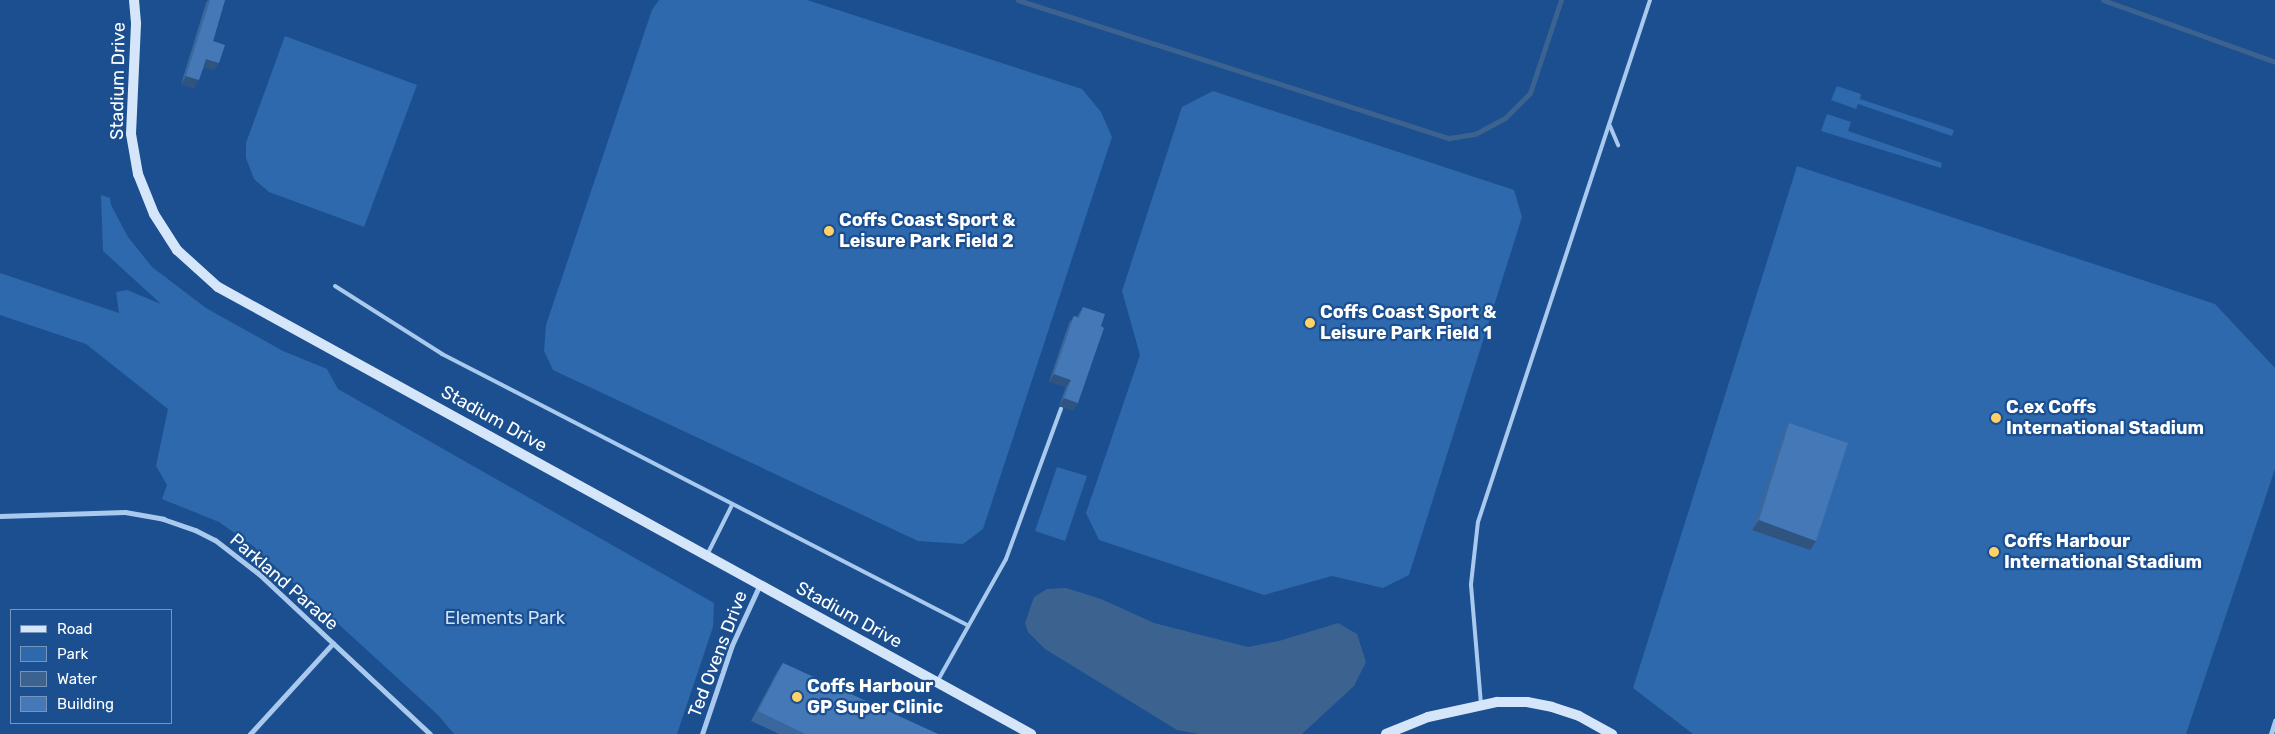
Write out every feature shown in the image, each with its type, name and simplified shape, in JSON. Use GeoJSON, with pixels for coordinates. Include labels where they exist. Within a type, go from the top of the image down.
{"type":"FeatureCollection","features":[{"type":"Feature","properties":{"kind":"main road","name":"Stadium Drive"},"geometry":{"type":"LineString","coordinates":[[134,0],[136,24],[131,134],[138,174],[154,214],[177,250],[218,288],[271,319],[707,555],[1030,734]]}},
{"type":"Feature","properties":{"kind":"main road"},"geometry":{"type":"LineString","coordinates":[[1386,734],[1428,717],[1481,705],[1527,702],[1552,707],[1579,716],[1612,734]]}},
{"type":"Feature","properties":{"kind":"street","name":"Parkland Parade"},"geometry":{"type":"LineString","coordinates":[[0,516],[125,512],[179,524],[215,540],[334,643],[430,734]]}},
{"type":"Feature","properties":{"kind":"street","name":"Ted Ovens Drive"},"geometry":{"type":"LineString","coordinates":[[702,734],[732,645],[760,584]]}},
{"type":"Feature","properties":{"kind":"street"},"geometry":{"type":"LineString","coordinates":[[250,734],[334,643]]}},
{"type":"Feature","properties":{"kind":"street"},"geometry":{"type":"LineString","coordinates":[[2270,734],[2275,721]]}},
{"type":"Feature","properties":{"kind":"lane"},"geometry":{"type":"LineString","coordinates":[[1481,705],[1471,584],[1478,522],[1650,0]]}},
{"type":"Feature","properties":{"kind":"lane"},"geometry":{"type":"LineString","coordinates":[[1610,126],[1618,144]]}},
{"type":"Feature","properties":{"kind":"lane"},"geometry":{"type":"LineString","coordinates":[[335,286],[442,354],[968,625]]}},
{"type":"Feature","properties":{"kind":"lane"},"geometry":{"type":"LineString","coordinates":[[937,682],[1014,541],[1061,409]]}},
{"type":"Feature","properties":{"kind":"lane"},"geometry":{"type":"LineString","coordinates":[[707,555],[732,505]]}},
{"type":"Feature","properties":{"kind":"green space","name":"Coffs Coast Sport & Leisure Park Field 2"},"geometry":{"type":"Polygon","coordinates":[[[659,0],[807,0],[1082,89],[1101,112],[1112,137],[983,529],[963,544],[918,541],[553,370],[544,351],[546,325],[652,10],[659,0]]]}},
{"type":"Feature","properties":{"kind":"green space"},"geometry":{"type":"Polygon","coordinates":[[[285,36],[417,85],[364,227],[269,192],[254,179],[246,158],[246,143],[285,36]]]}},
{"type":"Feature","properties":{"kind":"green space"},"geometry":{"type":"Polygon","coordinates":[[[1837,86],[1861,94],[1860,99],[1954,130],[1952,136],[1858,104],[1856,109],[1831,100],[1837,86]]]}},
{"type":"Feature","properties":{"kind":"green space","name":"Coffs Coast Sport & Leisure Park Field 1"},"geometry":{"type":"Polygon","coordinates":[[[1213,91],[1514,190],[1522,217],[1409,575],[1383,588],[1332,576],[1264,595],[1099,540],[1086,513],[1140,355],[1122,291],[1182,107],[1213,91]]]}},
{"type":"Feature","properties":{"kind":"green space"},"geometry":{"type":"Polygon","coordinates":[[[1827,114],[1851,122],[1848,131],[1942,163],[1941,168],[1821,131],[1827,114]]]}},
{"type":"Feature","properties":{"kind":"green space","name":"C.ex Coffs International Stadium"},"geometry":{"type":"Polygon","coordinates":[[[1797,166],[2215,304],[2275,368],[2275,469],[2186,734],[1693,734],[1633,688],[1797,166]]]}},
{"type":"Feature","properties":{"kind":"green space","name":"Elements Park"},"geometry":{"type":"Polygon","coordinates":[[[101,195],[110,198],[111,205],[128,237],[152,267],[206,308],[283,351],[327,369],[338,389],[714,603],[713,627],[677,734],[454,734],[438,715],[253,546],[219,522],[162,499],[167,485],[156,466],[168,409],[86,344],[0,315],[0,273],[119,313],[116,292],[127,290],[161,304],[103,251],[101,195]]]}},
{"type":"Feature","properties":{"kind":"green space"},"geometry":{"type":"Polygon","coordinates":[[[1057,467],[1087,476],[1065,541],[1035,531],[1057,467]]]}},
{"type":"Feature","properties":{"kind":"water"},"geometry":{"type":"Polygon","coordinates":[[[1066,588],[1101,599],[1154,623],[1248,647],[1279,641],[1338,623],[1357,634],[1366,662],[1354,686],[1302,734],[1199,734],[1177,730],[1045,649],[1028,632],[1025,623],[1034,597],[1047,589],[1066,588]]]}},
{"type":"Feature","properties":{"kind":"building"},"geometry":{"type":"Polygon","coordinates":[[[210,0],[225,0],[213,41],[225,45],[219,63],[206,59],[199,80],[186,76],[210,0]]]}},
{"type":"Feature","properties":{"kind":"building"},"geometry":{"type":"Polygon","coordinates":[[[1083,307],[1105,314],[1101,326],[1104,328],[1078,403],[1064,398],[1071,380],[1054,374],[1074,316],[1079,318],[1083,307]]]}},
{"type":"Feature","properties":{"kind":"building"},"geometry":{"type":"Polygon","coordinates":[[[1789,423],[1848,443],[1816,541],[1759,520],[1789,423]]]}},
{"type":"Feature","properties":{"kind":"building","name":"Coffs Harbour GP Super Clinic"},"geometry":{"type":"Polygon","coordinates":[[[783,663],[938,734],[805,734],[758,711],[783,663]]]}},
{"type":"Feature","properties":{"kind":"waterway"},"geometry":{"type":"LineString","coordinates":[[1018,0],[1449,138],[1475,134],[1505,118],[1530,93],[1561,0]]}},
{"type":"Feature","properties":{"kind":"waterway"},"geometry":{"type":"LineString","coordinates":[[2103,0],[2275,62]]}},
{"type":"Feature","properties":{"kind":"place","name":"Coffs Coast Sport & Leisure Park Field 2"},"geometry":{"type":"Point","coordinates":[829,231]}},
{"type":"Feature","properties":{"kind":"place","name":"Coffs Coast Sport & Leisure Park Field 1"},"geometry":{"type":"Point","coordinates":[1310,323]}},
{"type":"Feature","properties":{"kind":"place","name":"C.ex Coffs International Stadium"},"geometry":{"type":"Point","coordinates":[1996,418]}},
{"type":"Feature","properties":{"kind":"place","name":"Coffs Harbour International Stadium"},"geometry":{"type":"Point","coordinates":[1994,552]}},
{"type":"Feature","properties":{"kind":"place","name":"Coffs Harbour GP Super Clinic"},"geometry":{"type":"Point","coordinates":[797,697]}}]}
